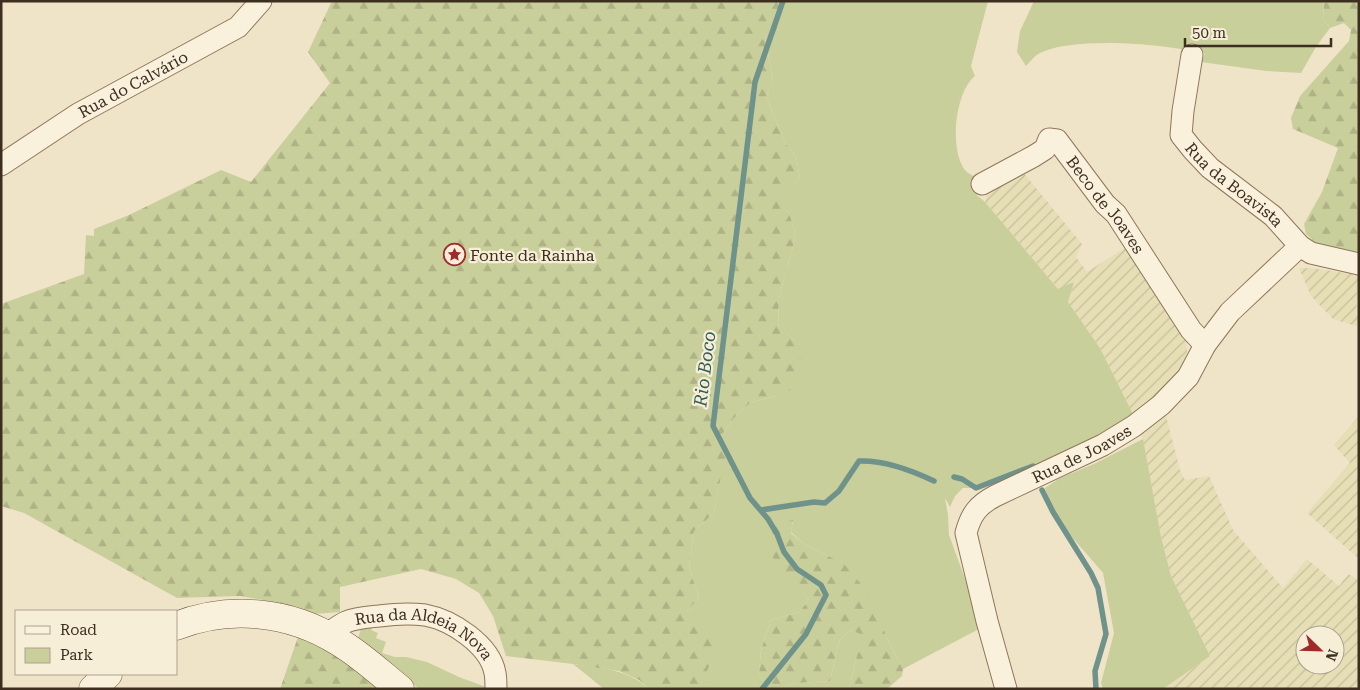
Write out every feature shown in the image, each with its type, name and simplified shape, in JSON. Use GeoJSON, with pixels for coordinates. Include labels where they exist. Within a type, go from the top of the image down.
{"type":"FeatureCollection","features":[{"type":"Feature","properties":{"kind":"main road"},"geometry":{"type":"LineString","coordinates":[[178,625],[211,615],[245,613],[261,614],[283,619],[326,635],[359,656],[400,689]]}},
{"type":"Feature","properties":{"kind":"main road"},"geometry":{"type":"LineString","coordinates":[[93,689],[107,675]]}},
{"type":"Feature","properties":{"kind":"street","name":"Rua do Calvário"},"geometry":{"type":"LineString","coordinates":[[1,166],[78,114],[238,27],[263,4]]}},
{"type":"Feature","properties":{"kind":"street","name":"Rua da Boavista"},"geometry":{"type":"LineString","coordinates":[[1192,55],[1181,135],[1210,168],[1272,216],[1300,246],[1311,254],[1359,264]]}},
{"type":"Feature","properties":{"kind":"street","name":"Beco de Joaves"},"geometry":{"type":"LineString","coordinates":[[982,184],[1034,156],[1044,149],[1049,139],[1057,140],[1105,204],[1116,214],[1191,330],[1205,345]]}},
{"type":"Feature","properties":{"kind":"street","name":"Rua de Joaves"},"geometry":{"type":"LineString","coordinates":[[1006,689],[966,533],[969,521],[975,511],[984,502],[1103,445],[1134,426],[1161,405],[1188,377],[1205,345],[1230,312],[1300,246]]}},
{"type":"Feature","properties":{"kind":"street","name":"Rua da Aldeia Nova"},"geometry":{"type":"LineString","coordinates":[[326,635],[346,622],[372,617],[400,614],[424,615],[434,618],[456,627],[477,643],[492,665],[495,673],[496,689]]}},
{"type":"Feature","properties":{"kind":"shaded area"},"geometry":{"type":"Polygon","coordinates":[[[1022,171],[1082,244],[1076,257],[1087,272],[1128,246],[1186,335],[1187,353],[1183,366],[1161,392],[1133,414],[1100,348],[1068,302],[1074,282],[1059,290],[985,202],[987,193],[994,186],[1022,171]]]}},
{"type":"Feature","properties":{"kind":"shaded area"},"geometry":{"type":"Polygon","coordinates":[[[1299,268],[1359,275],[1356,315],[1359,316],[1359,327],[1333,319],[1311,296],[1299,268]]]}},
{"type":"Feature","properties":{"kind":"shaded area"},"geometry":{"type":"Polygon","coordinates":[[[1166,416],[1180,470],[1185,480],[1209,476],[1233,530],[1283,588],[1307,559],[1339,586],[1348,574],[1359,580],[1359,689],[1163,689],[1210,656],[1171,576],[1161,537],[1141,431],[1153,421],[1166,416]]]}},
{"type":"Feature","properties":{"kind":"shaded area"},"geometry":{"type":"Polygon","coordinates":[[[1359,416],[1359,559],[1307,513],[1350,463],[1334,445],[1359,416]]]}},
{"type":"Feature","properties":{"kind":"green space"},"geometry":{"type":"Polygon","coordinates":[[[332,1],[793,1],[773,35],[765,36],[773,82],[766,97],[786,144],[796,156],[800,178],[781,198],[790,216],[796,235],[779,298],[778,327],[795,340],[804,370],[793,389],[777,396],[751,402],[733,419],[716,443],[739,466],[721,476],[714,513],[694,531],[689,567],[699,598],[687,611],[699,622],[715,651],[707,671],[711,689],[649,689],[639,680],[619,671],[506,656],[493,616],[479,593],[456,579],[421,569],[340,587],[340,612],[314,614],[263,600],[240,596],[177,598],[24,513],[1,506],[1,304],[84,274],[86,235],[94,236],[94,229],[129,215],[221,170],[251,182],[330,83],[308,52],[332,1]]]}},
{"type":"Feature","properties":{"kind":"green space"},"geometry":{"type":"Polygon","coordinates":[[[793,1],[988,1],[971,66],[975,76],[963,94],[956,121],[957,149],[960,161],[966,171],[978,178],[972,191],[985,202],[1058,289],[1074,282],[1068,302],[1100,348],[1133,414],[1116,429],[1041,462],[976,488],[963,488],[955,496],[950,507],[945,498],[949,535],[968,587],[979,629],[903,669],[888,640],[830,557],[804,544],[791,532],[793,521],[770,527],[797,586],[809,600],[799,612],[771,620],[761,650],[759,674],[767,689],[711,689],[687,611],[699,598],[689,567],[694,531],[714,513],[721,475],[716,443],[733,419],[751,402],[777,396],[795,340],[778,328],[779,298],[796,235],[790,216],[780,198],[800,178],[796,156],[786,144],[766,97],[773,82],[765,36],[793,1]]]}},
{"type":"Feature","properties":{"kind":"green space"},"geometry":{"type":"Polygon","coordinates":[[[1034,1],[1324,1],[1323,19],[1330,28],[1301,73],[1266,71],[1201,62],[1205,54],[1168,47],[1122,43],[1098,43],[1056,48],[1038,54],[1026,66],[1017,52],[1020,31],[1034,1]]]}},
{"type":"Feature","properties":{"kind":"green space"},"geometry":{"type":"Polygon","coordinates":[[[1324,1],[1359,1],[1359,255],[1317,244],[1306,234],[1304,224],[1322,192],[1338,148],[1293,129],[1291,118],[1300,96],[1349,41],[1351,30],[1344,23],[1330,28],[1323,19],[1324,1]]]}},
{"type":"Feature","properties":{"kind":"green space"},"geometry":{"type":"Polygon","coordinates":[[[1143,439],[1161,537],[1171,576],[1210,656],[1163,689],[1103,689],[1101,683],[1114,633],[1103,573],[1071,536],[1053,509],[1045,488],[1060,478],[1094,464],[1143,439]]]}},
{"type":"Feature","properties":{"kind":"green space"},"geometry":{"type":"Polygon","coordinates":[[[793,520],[791,533],[804,544],[844,564],[866,590],[903,669],[902,676],[887,689],[849,689],[857,655],[865,636],[851,630],[839,641],[830,681],[797,683],[776,689],[767,689],[759,674],[761,650],[771,620],[799,612],[809,600],[775,562],[766,543],[770,527],[793,520]]]}},
{"type":"Feature","properties":{"kind":"green space"},"geometry":{"type":"Polygon","coordinates":[[[375,623],[371,630],[378,633],[376,638],[386,642],[382,653],[427,662],[486,687],[486,689],[419,689],[358,639],[361,628],[375,623]]]}},
{"type":"Feature","properties":{"kind":"green space"},"geometry":{"type":"Polygon","coordinates":[[[851,630],[866,636],[857,655],[849,689],[776,689],[797,683],[830,681],[839,641],[851,630]]]}},
{"type":"Feature","properties":{"kind":"green space"},"geometry":{"type":"Polygon","coordinates":[[[298,637],[328,640],[382,689],[280,689],[298,637]]]}},
{"type":"Feature","properties":{"kind":"green space"},"geometry":{"type":"Polygon","coordinates":[[[573,664],[623,673],[641,682],[649,689],[604,689],[573,664]]]}},
{"type":"Feature","properties":{"kind":"waterway","name":"Rio Boco"},"geometry":{"type":"LineString","coordinates":[[762,689],[806,634],[826,595],[821,585],[797,569],[784,552],[777,534],[768,519],[750,498],[713,426],[755,82],[783,1]]}},
{"type":"Feature","properties":{"kind":"waterway"},"geometry":{"type":"LineString","coordinates":[[761,510],[814,502],[825,503],[839,491],[859,461],[878,462],[897,467],[934,481]]}},
{"type":"Feature","properties":{"kind":"waterway"},"geometry":{"type":"LineString","coordinates":[[954,477],[962,479],[976,488],[1033,466]]}},
{"type":"Feature","properties":{"kind":"waterway"},"geometry":{"type":"LineString","coordinates":[[1042,490],[1098,588],[1106,634],[1095,671],[1096,689]]}},
{"type":"Feature","properties":{"kind":"place","name":"Fonte da Rainha"},"geometry":{"type":"Point","coordinates":[454,255]}}]}
